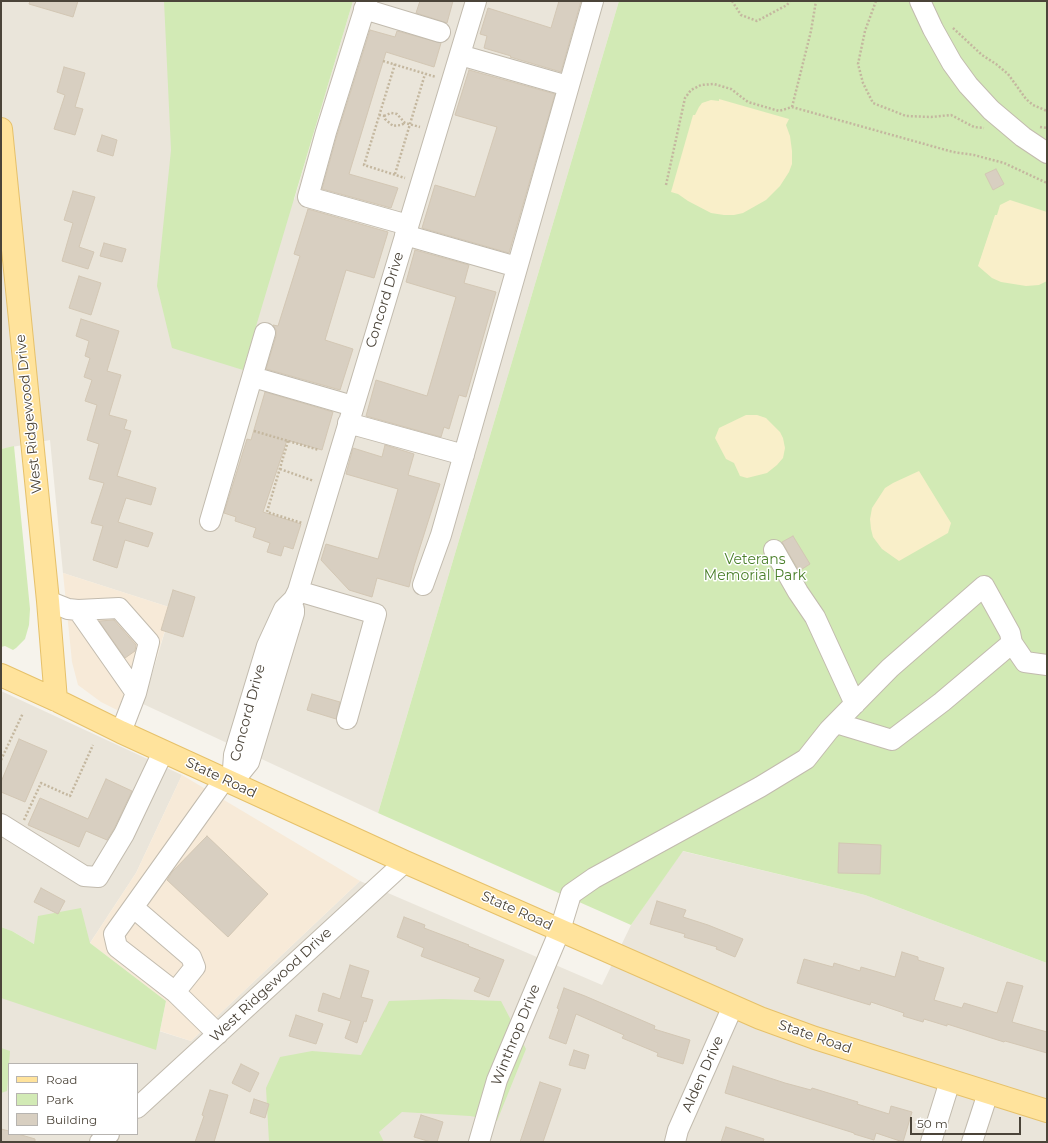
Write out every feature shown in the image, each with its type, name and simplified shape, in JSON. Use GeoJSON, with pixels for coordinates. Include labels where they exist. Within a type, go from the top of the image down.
{"type":"FeatureCollection","features":[{"type":"Feature","properties":{"kind":"main road","name":"West Ridgewood Drive"},"geometry":{"type":"LineString","coordinates":[[1,129],[48,601],[56,700]]}},
{"type":"Feature","properties":{"kind":"main road","name":"State Road"},"geometry":{"type":"LineString","coordinates":[[1,675],[228,782],[405,862],[733,1006],[815,1038],[1047,1111]]}},
{"type":"Feature","properties":{"kind":"street","name":"Concord Drive"},"geometry":{"type":"LineString","coordinates":[[174,992],[117,947],[114,934],[228,782],[249,762],[294,613],[296,595],[476,1]]}},
{"type":"Feature","properties":{"kind":"street"},"geometry":{"type":"LineString","coordinates":[[423,585],[441,535],[593,1]]}},
{"type":"Feature","properties":{"kind":"street"},"geometry":{"type":"LineString","coordinates":[[920,1],[933,29],[952,62],[968,85],[991,110],[1023,137],[1047,153]]}},
{"type":"Feature","properties":{"kind":"street"},"geometry":{"type":"LineString","coordinates":[[440,32],[366,5],[326,132],[308,197],[517,267]]}},
{"type":"Feature","properties":{"kind":"street"},"geometry":{"type":"LineString","coordinates":[[460,55],[568,86]]}},
{"type":"Feature","properties":{"kind":"street"},"geometry":{"type":"LineString","coordinates":[[210,520],[265,333]]}},
{"type":"Feature","properties":{"kind":"street"},"geometry":{"type":"LineString","coordinates":[[253,377],[350,415],[464,455]]}},
{"type":"Feature","properties":{"kind":"street"},"geometry":{"type":"LineString","coordinates":[[774,550],[798,592],[815,617],[855,704]]}},
{"type":"Feature","properties":{"kind":"street","name":"Winthrop Drive"},"geometry":{"type":"LineString","coordinates":[[479,1142],[497,1080],[560,930],[571,894],[594,878],[760,787],[806,759],[836,723],[890,668],[984,586],[1010,633],[1012,642]]}},
{"type":"Feature","properties":{"kind":"street"},"geometry":{"type":"LineString","coordinates":[[296,595],[376,614],[347,720]]}},
{"type":"Feature","properties":{"kind":"street"},"geometry":{"type":"LineString","coordinates":[[48,601],[68,609],[78,610],[119,608],[149,642],[136,693],[121,732]]}},
{"type":"Feature","properties":{"kind":"street"},"geometry":{"type":"LineString","coordinates":[[78,610],[136,693]]}},
{"type":"Feature","properties":{"kind":"street"},"geometry":{"type":"LineString","coordinates":[[836,723],[892,740],[942,702],[1012,642],[1025,662],[1047,665]]}},
{"type":"Feature","properties":{"kind":"street"},"geometry":{"type":"LineString","coordinates":[[9,830],[84,876],[98,877],[124,834],[163,752]]}},
{"type":"Feature","properties":{"kind":"street","name":"West Ridgewood Drive"},"geometry":{"type":"LineString","coordinates":[[138,1107],[405,862]]}},
{"type":"Feature","properties":{"kind":"street"},"geometry":{"type":"LineString","coordinates":[[134,908],[191,957],[195,967],[174,992],[218,1034]]}},
{"type":"Feature","properties":{"kind":"street","name":"Alden Drive"},"geometry":{"type":"LineString","coordinates":[[675,1142],[678,1130],[733,1006]]}},
{"type":"Feature","properties":{"kind":"street"},"geometry":{"type":"LineString","coordinates":[[931,1142],[950,1081]]}},
{"type":"Feature","properties":{"kind":"street"},"geometry":{"type":"LineString","coordinates":[[972,1142],[988,1092]]}},
{"type":"Feature","properties":{"kind":"street"},"geometry":{"type":"LineString","coordinates":[[100,1142],[108,1135]]}},
{"type":"Feature","properties":{"kind":"path"},"geometry":{"type":"LineString","coordinates":[[732,1],[741,15],[757,21],[786,5],[790,1]]}},
{"type":"Feature","properties":{"kind":"path"},"geometry":{"type":"LineString","coordinates":[[792,107],[809,38],[816,1]]}},
{"type":"Feature","properties":{"kind":"path"},"geometry":{"type":"LineString","coordinates":[[876,1],[865,31],[858,64],[863,83],[873,103],[906,116],[931,117],[951,115],[974,127],[987,128]]}},
{"type":"Feature","properties":{"kind":"path"},"geometry":{"type":"LineString","coordinates":[[950,23],[982,55],[1008,74],[1026,99],[1033,105],[1047,111]]}},
{"type":"Feature","properties":{"kind":"path"},"geometry":{"type":"LineString","coordinates":[[383,61],[452,82]]}},
{"type":"Feature","properties":{"kind":"path"},"geometry":{"type":"LineString","coordinates":[[394,64],[364,164],[421,183]]}},
{"type":"Feature","properties":{"kind":"path"},"geometry":{"type":"LineString","coordinates":[[395,174],[425,74]]}},
{"type":"Feature","properties":{"kind":"path"},"geometry":{"type":"LineString","coordinates":[[666,185],[685,98],[691,90],[701,85],[714,84],[731,90],[748,102],[779,111],[792,107],[953,152],[974,155],[1004,163],[1047,183]]}},
{"type":"Feature","properties":{"kind":"path"},"geometry":{"type":"LineString","coordinates":[[379,115],[384,116],[392,113],[397,114],[405,123],[410,125]]}},
{"type":"Feature","properties":{"kind":"path"},"geometry":{"type":"LineString","coordinates":[[384,116],[393,126],[402,125],[405,123]]}},
{"type":"Feature","properties":{"kind":"path"},"geometry":{"type":"LineString","coordinates":[[254,431],[319,450]]}},
{"type":"Feature","properties":{"kind":"path"},"geometry":{"type":"LineString","coordinates":[[288,441],[267,512],[317,527]]}},
{"type":"Feature","properties":{"kind":"path"},"geometry":{"type":"LineString","coordinates":[[280,469],[329,486]]}},
{"type":"Feature","properties":{"kind":"path"},"geometry":{"type":"LineString","coordinates":[[1,760],[23,713]]}},
{"type":"Feature","properties":{"kind":"path"},"geometry":{"type":"LineString","coordinates":[[9,830],[41,783],[70,796],[93,745]]}},
{"type":"Feature","properties":{"kind":"shaded area"},"geometry":{"type":"Polygon","coordinates":[[[1,1],[270,1],[294,200],[353,1],[619,1],[378,813],[143,704],[172,608],[63,573],[50,440],[1,449],[1,1]]]}},
{"type":"Feature","properties":{"kind":"shaded area"},"geometry":{"type":"Polygon","coordinates":[[[63,573],[172,608],[137,720],[101,702],[78,685],[72,662],[63,573]]]}},
{"type":"Feature","properties":{"kind":"shaded area"},"geometry":{"type":"Polygon","coordinates":[[[1,691],[182,775],[136,873],[90,943],[34,944],[12,931],[1,927],[1,691]]]}},
{"type":"Feature","properties":{"kind":"shaded area"},"geometry":{"type":"Polygon","coordinates":[[[182,775],[360,881],[191,1041],[160,1031],[166,1001],[90,943],[136,873],[182,775]]]}},
{"type":"Feature","properties":{"kind":"shaded area"},"geometry":{"type":"Polygon","coordinates":[[[682,851],[865,895],[1047,963],[1047,1142],[1,1142],[1,994],[8,984],[191,1041],[360,881],[602,985],[631,925],[682,851]]]}},
{"type":"Feature","properties":{"kind":"green space"},"geometry":{"type":"Polygon","coordinates":[[[164,1],[353,1],[243,370],[172,348],[157,286],[171,150],[164,1]]]}},
{"type":"Feature","properties":{"kind":"green space","name":"Veterans Memorial Park"},"geometry":{"type":"Polygon","coordinates":[[[619,1],[1047,1],[1047,963],[865,895],[683,851],[631,925],[378,813],[619,1]]]}},
{"type":"Feature","properties":{"kind":"green space"},"geometry":{"type":"Polygon","coordinates":[[[14,446],[30,609],[29,625],[25,639],[13,650],[5,646],[1,647],[1,449],[14,446]]]}},
{"type":"Feature","properties":{"kind":"green space"},"geometry":{"type":"Polygon","coordinates":[[[81,908],[90,943],[166,1001],[156,1050],[1,998],[1,927],[12,931],[34,944],[38,916],[81,908]]]}},
{"type":"Feature","properties":{"kind":"green space"},"geometry":{"type":"Polygon","coordinates":[[[443,999],[501,1001],[526,1049],[497,1121],[470,1116],[402,1112],[379,1132],[384,1142],[269,1142],[266,1088],[280,1057],[312,1051],[361,1055],[389,1001],[443,999]]]}},
{"type":"Feature","properties":{"kind":"green space"},"geometry":{"type":"Polygon","coordinates":[[[1,1048],[10,1051],[7,1091],[1,1093],[1,1048]]]}},
{"type":"Feature","properties":{"kind":"sand"},"geometry":{"type":"Polygon","coordinates":[[[719,99],[789,119],[786,125],[790,136],[792,164],[789,172],[780,186],[766,200],[743,213],[734,215],[711,213],[678,194],[671,192],[693,115],[695,115],[702,103],[711,100],[719,101],[719,99]]]}},
{"type":"Feature","properties":{"kind":"sand"},"geometry":{"type":"Polygon","coordinates":[[[1010,200],[1047,212],[1047,281],[1039,285],[1026,286],[1001,282],[992,278],[978,266],[995,215],[997,215],[1000,205],[1010,200]]]}},
{"type":"Feature","properties":{"kind":"sand"},"geometry":{"type":"Polygon","coordinates":[[[746,415],[757,415],[766,418],[780,432],[785,448],[783,458],[767,473],[747,478],[740,476],[734,463],[726,459],[715,438],[719,428],[746,415]]]}},
{"type":"Feature","properties":{"kind":"sand"},"geometry":{"type":"Polygon","coordinates":[[[919,471],[951,523],[948,533],[899,561],[882,549],[873,537],[870,519],[872,508],[885,488],[919,471]]]}},
{"type":"Feature","properties":{"kind":"building"},"geometry":{"type":"Polygon","coordinates":[[[30,1],[78,1],[73,17],[29,4],[30,1]]]}},
{"type":"Feature","properties":{"kind":"building"},"geometry":{"type":"Polygon","coordinates":[[[420,1],[453,1],[447,23],[416,13],[420,1]]]}},
{"type":"Feature","properties":{"kind":"building"},"geometry":{"type":"Polygon","coordinates":[[[559,1],[581,1],[561,72],[484,48],[487,36],[480,34],[488,8],[551,28],[559,1]]]}},
{"type":"Feature","properties":{"kind":"building"},"geometry":{"type":"Polygon","coordinates":[[[370,30],[395,37],[397,31],[441,43],[434,67],[386,52],[349,174],[398,188],[391,208],[322,189],[337,135],[370,30]]]}},
{"type":"Feature","properties":{"kind":"building"},"geometry":{"type":"Polygon","coordinates":[[[64,67],[85,73],[75,107],[83,109],[75,135],[54,129],[65,95],[57,92],[64,67]]]}},
{"type":"Feature","properties":{"kind":"building"},"geometry":{"type":"Polygon","coordinates":[[[469,70],[555,94],[509,253],[422,228],[435,185],[475,197],[497,127],[455,115],[469,70]]]}},
{"type":"Feature","properties":{"kind":"building"},"geometry":{"type":"Polygon","coordinates":[[[102,135],[117,140],[113,156],[97,151],[102,135]]]}},
{"type":"Feature","properties":{"kind":"building"},"geometry":{"type":"Polygon","coordinates":[[[996,169],[1004,184],[993,190],[985,174],[996,169]]]}},
{"type":"Feature","properties":{"kind":"building"},"geometry":{"type":"Polygon","coordinates":[[[73,191],[95,197],[79,247],[94,252],[88,269],[62,261],[73,223],[64,220],[73,191]]]}},
{"type":"Feature","properties":{"kind":"building"},"geometry":{"type":"Polygon","coordinates":[[[308,209],[388,232],[374,278],[346,270],[325,340],[353,349],[340,390],[266,369],[276,336],[276,330],[273,325],[278,326],[300,256],[294,254],[308,209]]]}},
{"type":"Feature","properties":{"kind":"building"},"geometry":{"type":"Polygon","coordinates":[[[104,243],[126,249],[122,262],[100,256],[104,243]]]}},
{"type":"Feature","properties":{"kind":"building"},"geometry":{"type":"Polygon","coordinates":[[[415,250],[469,265],[464,283],[496,292],[466,397],[459,395],[449,429],[444,427],[441,437],[366,416],[376,380],[427,396],[456,297],[406,282],[415,250]]]}},
{"type":"Feature","properties":{"kind":"building"},"geometry":{"type":"Polygon","coordinates":[[[79,276],[101,283],[91,315],[69,308],[79,276]]]}},
{"type":"Feature","properties":{"kind":"building"},"geometry":{"type":"Polygon","coordinates":[[[81,319],[119,331],[107,371],[121,375],[109,415],[127,420],[124,429],[131,431],[117,476],[156,488],[151,505],[126,498],[118,522],[153,533],[148,547],[125,540],[117,568],[93,560],[103,526],[91,523],[104,483],[89,479],[99,444],[87,440],[97,405],[85,401],[92,380],[84,377],[90,358],[85,356],[89,341],[76,336],[81,319]]]}},
{"type":"Feature","properties":{"kind":"building"},"geometry":{"type":"Polygon","coordinates":[[[265,392],[333,412],[322,450],[287,440],[263,512],[301,524],[293,549],[284,546],[281,556],[267,552],[270,543],[253,537],[256,528],[235,521],[236,517],[224,513],[247,439],[251,440],[265,392]]]}},
{"type":"Feature","properties":{"kind":"building"},"geometry":{"type":"Polygon","coordinates":[[[385,445],[414,454],[408,475],[440,484],[414,566],[409,587],[377,578],[372,597],[349,590],[321,560],[326,544],[378,559],[398,489],[346,474],[353,448],[382,457],[385,445]]]}},
{"type":"Feature","properties":{"kind":"building"},"geometry":{"type":"Polygon","coordinates":[[[793,536],[810,564],[799,571],[782,542],[793,536]]]}},
{"type":"Feature","properties":{"kind":"building"},"geometry":{"type":"Polygon","coordinates":[[[173,590],[195,597],[183,637],[161,630],[173,590]]]}},
{"type":"Feature","properties":{"kind":"building"},"geometry":{"type":"Polygon","coordinates":[[[114,620],[136,645],[135,651],[125,658],[99,621],[114,620]]]}},
{"type":"Feature","properties":{"kind":"building"},"geometry":{"type":"Polygon","coordinates":[[[312,694],[340,702],[336,719],[307,710],[312,694]]]}},
{"type":"Feature","properties":{"kind":"building"},"geometry":{"type":"Polygon","coordinates":[[[19,739],[47,751],[25,802],[1,792],[1,782],[19,739]]]}},
{"type":"Feature","properties":{"kind":"building"},"geometry":{"type":"Polygon","coordinates":[[[106,779],[132,791],[114,829],[107,840],[86,831],[79,847],[28,825],[40,798],[88,819],[106,779]]]}},
{"type":"Feature","properties":{"kind":"building"},"geometry":{"type":"Polygon","coordinates":[[[207,836],[268,894],[228,937],[167,880],[172,872],[207,836]]]}},
{"type":"Feature","properties":{"kind":"building"},"geometry":{"type":"Polygon","coordinates":[[[839,843],[881,845],[880,874],[838,873],[839,843]]]}},
{"type":"Feature","properties":{"kind":"building"},"geometry":{"type":"Polygon","coordinates":[[[41,888],[65,901],[58,914],[34,902],[41,888]]]}},
{"type":"Feature","properties":{"kind":"building"},"geometry":{"type":"Polygon","coordinates":[[[657,901],[686,910],[683,917],[743,939],[735,957],[716,949],[717,947],[684,937],[685,934],[650,924],[657,901]]]}},
{"type":"Feature","properties":{"kind":"building"},"geometry":{"type":"Polygon","coordinates":[[[404,917],[425,925],[424,928],[504,960],[489,997],[474,991],[480,978],[421,956],[424,948],[397,937],[404,917]]]}},
{"type":"Feature","properties":{"kind":"building"},"geometry":{"type":"Polygon","coordinates":[[[902,952],[918,957],[918,960],[944,968],[934,1000],[962,1008],[964,1003],[997,1013],[1007,982],[1023,986],[1012,1022],[1047,1032],[1047,1053],[1005,1041],[1004,1042],[947,1024],[947,1026],[924,1019],[923,1022],[903,1016],[904,1013],[871,1002],[870,1005],[797,983],[804,959],[833,967],[834,963],[860,971],[861,967],[895,977],[902,952]]]}},
{"type":"Feature","properties":{"kind":"building"},"geometry":{"type":"Polygon","coordinates":[[[350,965],[369,971],[361,997],[373,1000],[357,1043],[345,1038],[351,1021],[318,1011],[323,993],[340,999],[350,965]]]}},
{"type":"Feature","properties":{"kind":"building"},"geometry":{"type":"Polygon","coordinates":[[[564,988],[655,1026],[654,1029],[690,1040],[683,1064],[657,1056],[658,1053],[622,1038],[624,1035],[576,1014],[566,1044],[549,1038],[559,1009],[557,1008],[564,988]]]}},
{"type":"Feature","properties":{"kind":"building"},"geometry":{"type":"Polygon","coordinates":[[[296,1015],[323,1024],[316,1044],[289,1036],[296,1015]]]}},
{"type":"Feature","properties":{"kind":"building"},"geometry":{"type":"Polygon","coordinates":[[[574,1050],[589,1055],[585,1069],[569,1065],[574,1050]]]}},
{"type":"Feature","properties":{"kind":"building"},"geometry":{"type":"Polygon","coordinates":[[[241,1064],[259,1073],[250,1092],[232,1083],[241,1064]]]}},
{"type":"Feature","properties":{"kind":"building"},"geometry":{"type":"Polygon","coordinates":[[[733,1066],[785,1083],[811,1090],[812,1088],[858,1102],[857,1104],[889,1114],[891,1106],[912,1112],[903,1142],[876,1133],[874,1140],[725,1093],[733,1066]]]}},
{"type":"Feature","properties":{"kind":"building"},"geometry":{"type":"Polygon","coordinates":[[[540,1082],[561,1089],[543,1142],[520,1142],[540,1082]]]}},
{"type":"Feature","properties":{"kind":"building"},"geometry":{"type":"Polygon","coordinates":[[[210,1090],[228,1095],[214,1142],[195,1142],[204,1116],[202,1115],[210,1090]]]}},
{"type":"Feature","properties":{"kind":"building"},"geometry":{"type":"Polygon","coordinates":[[[254,1099],[269,1104],[265,1118],[250,1113],[254,1099]]]}},
{"type":"Feature","properties":{"kind":"building"},"geometry":{"type":"Polygon","coordinates":[[[421,1115],[443,1122],[437,1142],[431,1142],[414,1137],[421,1115]]]}},
{"type":"Feature","properties":{"kind":"building"},"geometry":{"type":"Polygon","coordinates":[[[726,1127],[764,1139],[763,1142],[721,1142],[726,1127]]]}},
{"type":"Feature","properties":{"kind":"building"},"geometry":{"type":"Polygon","coordinates":[[[1,1129],[8,1131],[8,1135],[21,1135],[35,1139],[35,1142],[1,1142],[1,1129]]]}}]}
